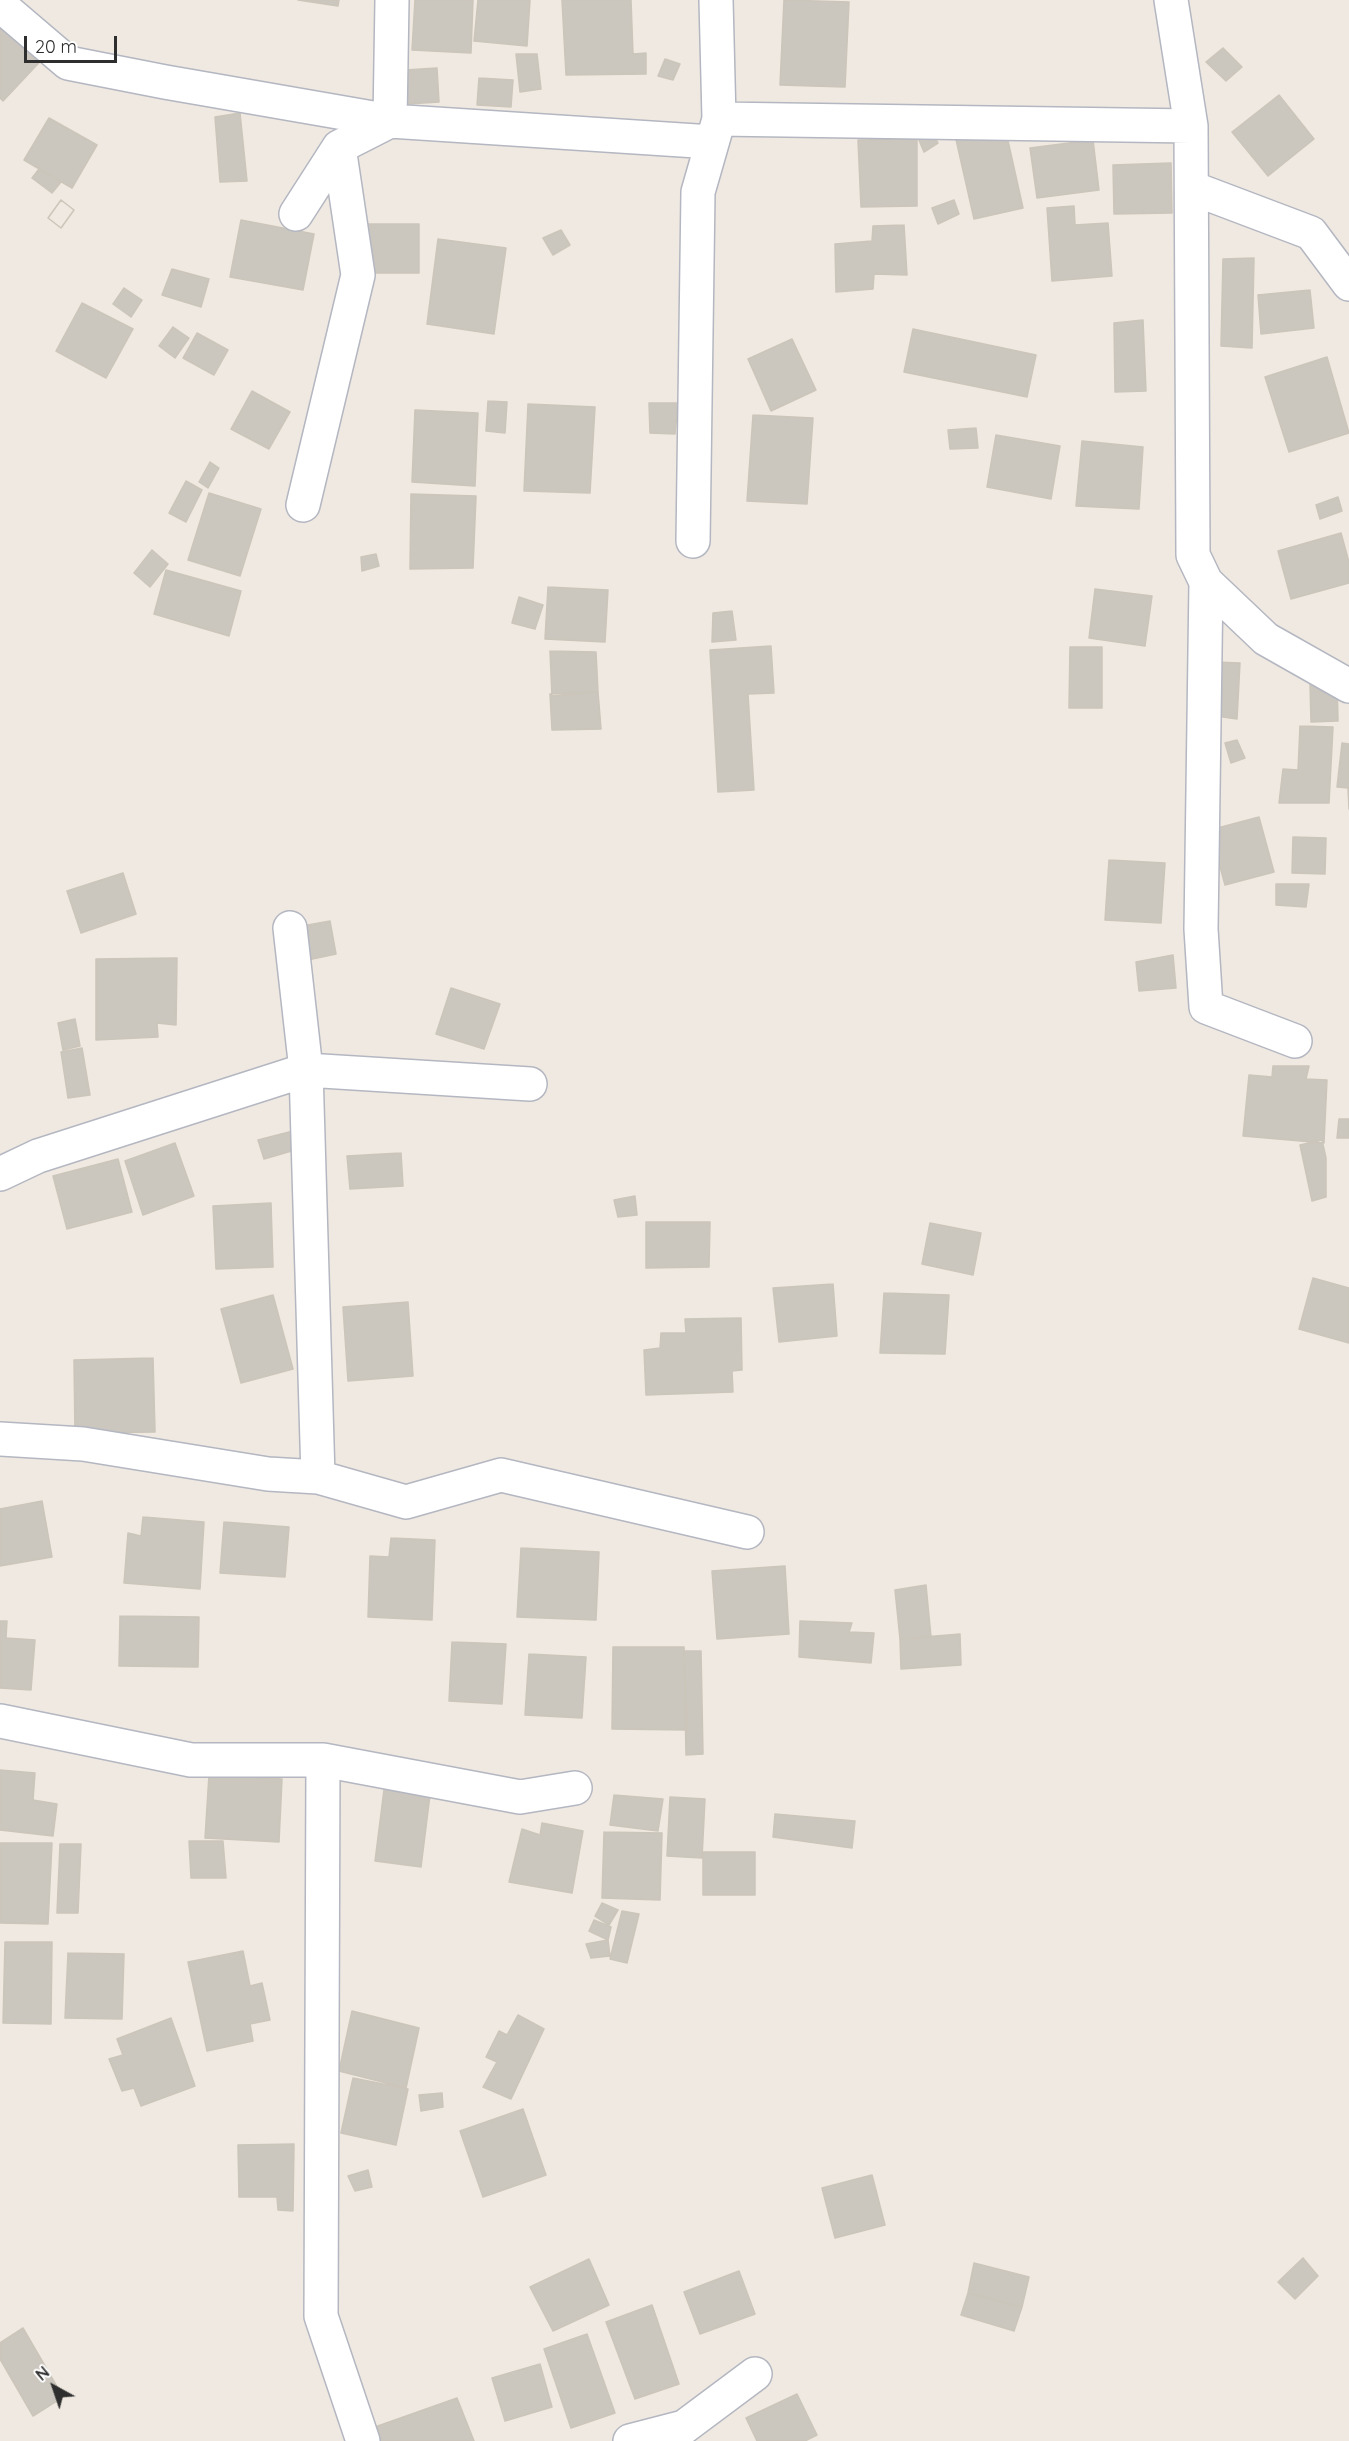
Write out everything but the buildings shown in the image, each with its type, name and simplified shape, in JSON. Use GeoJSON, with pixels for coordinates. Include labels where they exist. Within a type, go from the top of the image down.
{"type":"FeatureCollection","features":[{"type":"Feature","properties":{"kind":"street"},"geometry":{"type":"LineString","coordinates":[[390,121],[392,0]]}},
{"type":"Feature","properties":{"kind":"street"},"geometry":{"type":"LineString","coordinates":[[693,541],[698,192],[716,130],[716,0]]}},
{"type":"Feature","properties":{"kind":"street"},"geometry":{"type":"LineString","coordinates":[[1171,0],[1191,126],[1193,555],[1206,582],[1266,639],[1349,686]]}},
{"type":"Feature","properties":{"kind":"street"},"geometry":{"type":"LineString","coordinates":[[0,5],[68,63],[390,121],[716,130],[1191,126]]}},
{"type":"Feature","properties":{"kind":"street"},"geometry":{"type":"LineString","coordinates":[[296,214],[339,147],[390,121]]}},
{"type":"Feature","properties":{"kind":"street"},"geometry":{"type":"LineString","coordinates":[[303,505],[358,275],[339,147]]}},
{"type":"Feature","properties":{"kind":"street"},"geometry":{"type":"LineString","coordinates":[[1192,188],[1311,232],[1349,284]]}},
{"type":"Feature","properties":{"kind":"street"},"geometry":{"type":"LineString","coordinates":[[1206,582],[1201,929],[1206,1007],[1295,1041]]}},
{"type":"Feature","properties":{"kind":"street"},"geometry":{"type":"LineString","coordinates":[[290,928],[306,1071],[318,1477]]}},
{"type":"Feature","properties":{"kind":"street"},"geometry":{"type":"LineString","coordinates":[[0,1174],[38,1156],[306,1071],[530,1084]]}},
{"type":"Feature","properties":{"kind":"street"},"geometry":{"type":"LineString","coordinates":[[0,1439],[83,1444],[268,1474],[318,1477],[406,1502],[501,1475],[747,1532]]}},
{"type":"Feature","properties":{"kind":"street"},"geometry":{"type":"LineString","coordinates":[[0,1721],[191,1760],[323,1760],[520,1797],[575,1788]]}},
{"type":"Feature","properties":{"kind":"street"},"geometry":{"type":"LineString","coordinates":[[323,1760],[321,2316],[363,2441]]}},
{"type":"Feature","properties":{"kind":"street"},"geometry":{"type":"LineString","coordinates":[[630,2441],[684,2427],[755,2374]]}}]}
